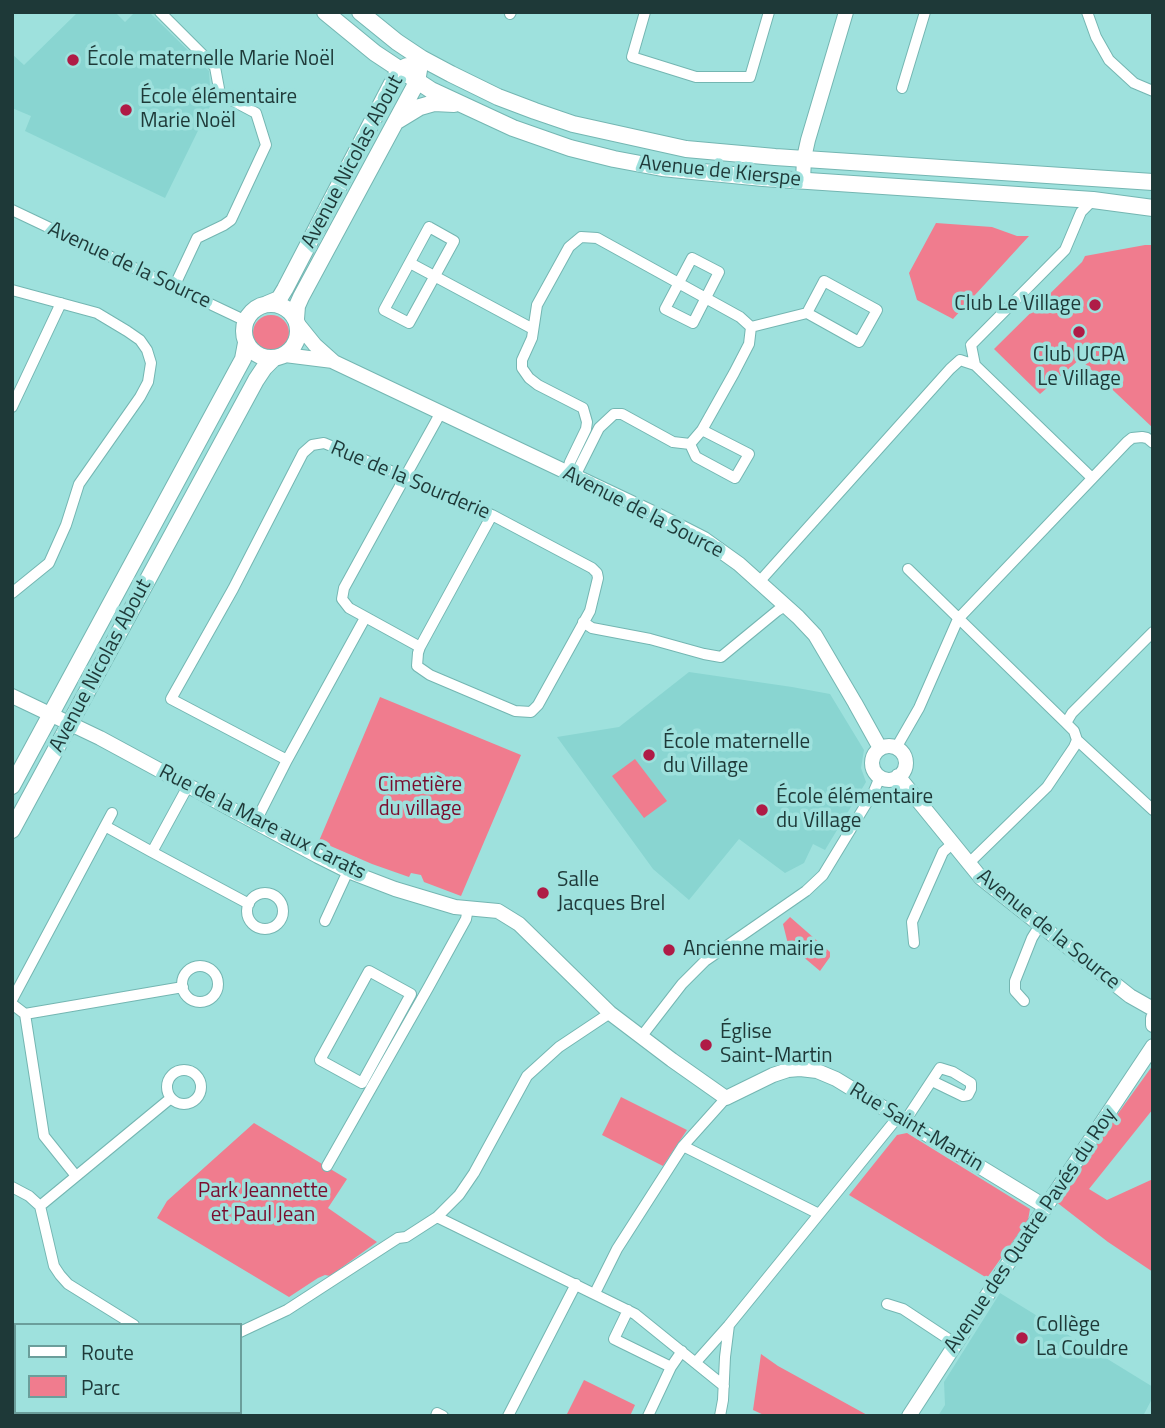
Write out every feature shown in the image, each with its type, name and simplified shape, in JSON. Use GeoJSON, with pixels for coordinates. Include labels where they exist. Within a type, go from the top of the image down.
{"type":"FeatureCollection","features":[{"type":"Feature","properties":{"kind":"main road","name":"Avenue de Kierspe"},"geometry":{"type":"LineString","coordinates":[[324,12],[399,70],[425,71],[473,98],[542,124],[573,124],[686,149],[1153,182]]}},
{"type":"Feature","properties":{"kind":"main road","name":"Avenue de Kierspe"},"geometry":{"type":"LineString","coordinates":[[360,12],[397,42],[419,70],[461,104],[513,128],[570,148],[614,159],[662,168],[803,181],[1093,200],[1153,208]]}},
{"type":"Feature","properties":{"kind":"main road","name":"Avenue Nicolas About"},"geometry":{"type":"LineString","coordinates":[[12,786],[243,359],[246,343],[243,331],[246,321],[256,308],[279,299],[399,70],[419,70],[395,123],[301,297],[297,306],[296,342],[292,349],[264,368],[256,380],[12,830]]}},
{"type":"Feature","properties":{"kind":"main road"},"geometry":{"type":"LineString","coordinates":[[395,123],[420,107],[434,103],[461,104]]}},
{"type":"Feature","properties":{"kind":"main road"},"geometry":{"type":"LineString","coordinates":[[267,304],[284,307],[297,322]]}},
{"type":"Feature","properties":{"kind":"main road"},"geometry":{"type":"LineString","coordinates":[[246,343],[258,355],[280,357]]}},
{"type":"Feature","properties":{"kind":"street"},"geometry":{"type":"LineString","coordinates":[[160,12],[215,67],[220,94],[256,113],[266,145],[231,220],[197,239],[174,287]]}},
{"type":"Feature","properties":{"kind":"street"},"geometry":{"type":"LineString","coordinates":[[645,12],[632,58],[696,77],[750,77],[769,12]]}},
{"type":"Feature","properties":{"kind":"street"},"geometry":{"type":"LineString","coordinates":[[803,181],[804,158],[846,12]]}},
{"type":"Feature","properties":{"kind":"street"},"geometry":{"type":"LineString","coordinates":[[902,88],[925,12]]}},
{"type":"Feature","properties":{"kind":"street"},"geometry":{"type":"LineString","coordinates":[[1087,12],[1096,37],[1109,60],[1134,83],[1153,91]]}},
{"type":"Feature","properties":{"kind":"street"},"geometry":{"type":"LineString","coordinates":[[975,365],[971,345],[1065,250],[1081,212],[1093,200]]}},
{"type":"Feature","properties":{"kind":"street","name":"Avenue de la Source"},"geometry":{"type":"LineString","coordinates":[[12,210],[246,321]]}},
{"type":"Feature","properties":{"kind":"street"},"geometry":{"type":"LineString","coordinates":[[429,227],[454,240],[434,276],[409,323],[384,310],[429,227]]}},
{"type":"Feature","properties":{"kind":"street"},"geometry":{"type":"LineString","coordinates":[[571,474],[570,461],[586,429],[583,408],[528,378],[522,368],[522,360],[532,338],[537,305],[569,247],[581,237],[597,238],[740,317],[751,327]]}},
{"type":"Feature","properties":{"kind":"street"},"geometry":{"type":"LineString","coordinates":[[692,258],[719,272],[706,298],[693,323],[665,309],[692,258]]}},
{"type":"Feature","properties":{"kind":"street"},"geometry":{"type":"LineString","coordinates":[[410,263],[533,329]]}},
{"type":"Feature","properties":{"kind":"street"},"geometry":{"type":"LineString","coordinates":[[751,327],[807,313],[859,342],[877,310],[824,281],[807,313]]}},
{"type":"Feature","properties":{"kind":"street"},"geometry":{"type":"LineString","coordinates":[[12,290],[97,313],[140,340],[150,363],[148,382],[140,397],[79,484],[66,525],[49,562],[12,593]]}},
{"type":"Feature","properties":{"kind":"street"},"geometry":{"type":"LineString","coordinates":[[12,407],[61,303]]}},
{"type":"Feature","properties":{"kind":"street","name":"Avenue de la Source"},"geometry":{"type":"LineString","coordinates":[[297,322],[315,345],[334,362],[704,539],[739,564],[815,635],[880,748]]}},
{"type":"Feature","properties":{"kind":"street"},"geometry":{"type":"LineString","coordinates":[[690,444],[702,430],[749,344],[751,327]]}},
{"type":"Feature","properties":{"kind":"street","name":"Avenue de la Source"},"geometry":{"type":"LineString","coordinates":[[280,357],[334,362]]}},
{"type":"Feature","properties":{"kind":"street"},"geometry":{"type":"LineString","coordinates":[[760,581],[960,360],[975,365],[1092,478]]}},
{"type":"Feature","properties":{"kind":"street"},"geometry":{"type":"LineString","coordinates":[[420,647],[365,618],[349,608],[342,599],[344,588],[441,412]]}},
{"type":"Feature","properties":{"kind":"street"},"geometry":{"type":"LineString","coordinates":[[571,474],[599,428],[614,414],[622,415],[673,442],[690,444]]}},
{"type":"Feature","properties":{"kind":"street"},"geometry":{"type":"LineString","coordinates":[[587,422],[599,428]]}},
{"type":"Feature","properties":{"kind":"street"},"geometry":{"type":"LineString","coordinates":[[690,444],[696,457],[735,478],[749,454],[702,430]]}},
{"type":"Feature","properties":{"kind":"street"},"geometry":{"type":"LineString","coordinates":[[896,748],[914,717],[958,618],[1132,438],[1147,438],[1153,443]]}},
{"type":"Feature","properties":{"kind":"street","name":"Rue de la Sourderie"},"geometry":{"type":"LineString","coordinates":[[287,760],[171,699],[233,589],[303,453],[313,445],[324,443],[492,515],[592,568],[598,578],[590,611],[583,622]]}},
{"type":"Feature","properties":{"kind":"street"},"geometry":{"type":"LineString","coordinates":[[492,515],[420,647],[417,666],[430,675],[516,711],[531,712],[538,705],[583,622],[592,628],[721,657],[785,606]]}},
{"type":"Feature","properties":{"kind":"street"},"geometry":{"type":"LineString","coordinates":[[908,569],[1074,731],[1077,740],[1153,810]]}},
{"type":"Feature","properties":{"kind":"street"},"geometry":{"type":"LineString","coordinates":[[255,823],[365,618]]}},
{"type":"Feature","properties":{"kind":"street"},"geometry":{"type":"LineString","coordinates":[[1066,723],[1072,713],[1153,632]]}},
{"type":"Feature","properties":{"kind":"street","name":"Rue de la Mare aux Carats"},"geometry":{"type":"LineString","coordinates":[[12,696],[70,723],[348,871],[455,907],[498,911],[519,924],[610,1013],[726,1098]]}},
{"type":"Feature","properties":{"kind":"street"},"geometry":{"type":"LineString","coordinates":[[968,863],[1046,787],[1077,740]]}},
{"type":"Feature","properties":{"kind":"street"},"geometry":{"type":"LineString","coordinates":[[880,748],[896,748],[901,751],[906,761],[903,772],[890,779],[880,777],[872,763],[873,757],[880,748]]}},
{"type":"Feature","properties":{"kind":"street","name":"Avenue de la Source"},"geometry":{"type":"LineString","coordinates":[[898,776],[981,878],[1130,996],[1153,1009]]}},
{"type":"Feature","properties":{"kind":"street"},"geometry":{"type":"LineString","coordinates":[[641,1037],[682,984],[705,961],[806,891],[823,875],[880,777]]}},
{"type":"Feature","properties":{"kind":"street"},"geometry":{"type":"LineString","coordinates":[[152,852],[188,786]]}},
{"type":"Feature","properties":{"kind":"street"},"geometry":{"type":"LineString","coordinates":[[76,1176],[44,1136],[25,1014],[12,1002],[111,813]]}},
{"type":"Feature","properties":{"kind":"street"},"geometry":{"type":"LineString","coordinates":[[105,826],[248,904]]}},
{"type":"Feature","properties":{"kind":"street"},"geometry":{"type":"LineString","coordinates":[[915,943],[912,922],[943,852],[953,844]]}},
{"type":"Feature","properties":{"kind":"street"},"geometry":{"type":"LineString","coordinates":[[325,921],[348,871]]}},
{"type":"Feature","properties":{"kind":"street"},"geometry":{"type":"LineString","coordinates":[[327,1166],[466,919],[468,908]]}},
{"type":"Feature","properties":{"kind":"street"},"geometry":{"type":"LineString","coordinates":[[1024,1001],[1015,991],[1015,981],[1040,925]]}},
{"type":"Feature","properties":{"kind":"street"},"geometry":{"type":"LineString","coordinates":[[369,971],[411,994],[362,1083],[320,1060],[369,971]]}},
{"type":"Feature","properties":{"kind":"street"},"geometry":{"type":"LineString","coordinates":[[25,1014],[183,988]]}},
{"type":"Feature","properties":{"kind":"street"},"geometry":{"type":"LineString","coordinates":[[242,1331],[287,1310],[398,1238],[406,1237],[437,1217],[459,1195],[474,1173],[527,1076],[559,1047],[610,1013]]}},
{"type":"Feature","properties":{"kind":"street"},"geometry":{"type":"LineString","coordinates":[[1153,1018],[1153,1026]]}},
{"type":"Feature","properties":{"kind":"street","name":"Avenue des Quatre Pavés du Roy"},"geometry":{"type":"LineString","coordinates":[[909,1416],[1153,1046]]}},
{"type":"Feature","properties":{"kind":"street","name":"Rue Saint-Martin"},"geometry":{"type":"LineString","coordinates":[[726,1098],[788,1070],[817,1072],[836,1079],[1046,1207]]}},
{"type":"Feature","properties":{"kind":"street"},"geometry":{"type":"LineString","coordinates":[[696,1362],[932,1081]]}},
{"type":"Feature","properties":{"kind":"street"},"geometry":{"type":"LineString","coordinates":[[40,1206],[171,1098]]}},
{"type":"Feature","properties":{"kind":"street"},"geometry":{"type":"LineString","coordinates":[[594,1293],[617,1248],[683,1146],[726,1098]]}},
{"type":"Feature","properties":{"kind":"street"},"geometry":{"type":"LineString","coordinates":[[683,1146],[819,1214]]}},
{"type":"Feature","properties":{"kind":"street"},"geometry":{"type":"LineString","coordinates":[[12,1187],[40,1206],[54,1266],[60,1275],[68,1284],[131,1323]]}},
{"type":"Feature","properties":{"kind":"street"},"geometry":{"type":"LineString","coordinates":[[437,1217],[635,1314],[724,1385]]}},
{"type":"Feature","properties":{"kind":"street"},"geometry":{"type":"LineString","coordinates":[[508,1416],[576,1284]]}},
{"type":"Feature","properties":{"kind":"street"},"geometry":{"type":"LineString","coordinates":[[887,1304],[903,1309],[956,1344]]}},
{"type":"Feature","properties":{"kind":"street"},"geometry":{"type":"LineString","coordinates":[[628,1310],[614,1339],[671,1367]]}},
{"type":"Feature","properties":{"kind":"street"},"geometry":{"type":"LineString","coordinates":[[720,1416],[729,1325]]}},
{"type":"Feature","properties":{"kind":"street"},"geometry":{"type":"LineString","coordinates":[[648,1416],[671,1367],[682,1351]]}},
{"type":"Feature","properties":{"kind":"street"},"geometry":{"type":"LineString","coordinates":[[436,1416],[438,1413],[443,1416]]}},
{"type":"Feature","properties":{"kind":"shaded area","name":"École élémentaire Marie Noël"},"geometry":{"type":"Polygon","coordinates":[[[78,12],[115,12],[125,22],[135,12],[149,12],[209,71],[210,86],[215,96],[165,198],[25,131],[31,116],[12,108],[12,54],[24,65],[78,12]]]}},
{"type":"Feature","properties":{"kind":"shaded area","name":"École élémentaire du Village"},"geometry":{"type":"Polygon","coordinates":[[[689,672],[830,694],[864,750],[861,768],[866,782],[825,850],[813,844],[804,863],[785,873],[739,839],[689,900],[653,869],[557,737],[619,727],[689,672]]]}},
{"type":"Feature","properties":{"kind":"shaded area","name":"Collège La Couldre"},"geometry":{"type":"Polygon","coordinates":[[[1000,1293],[1153,1387],[1153,1397],[1143,1416],[938,1416],[945,1405],[944,1382],[1000,1293]]]}},
{"type":"Feature","properties":{"kind":"green space"},"geometry":{"type":"Polygon","coordinates":[[[936,223],[992,227],[1017,236],[1029,236],[953,319],[917,300],[909,273],[936,223]]]}},
{"type":"Feature","properties":{"kind":"green space","name":"Club Le Village"},"geometry":{"type":"Polygon","coordinates":[[[1153,245],[1153,428],[1080,359],[1040,394],[994,349],[1085,256],[1153,245]]]}},
{"type":"Feature","properties":{"kind":"green space"},"geometry":{"type":"Polygon","coordinates":[[[271,315],[284,320],[289,333],[284,346],[271,351],[258,346],[253,333],[258,320],[271,315]]]}},
{"type":"Feature","properties":{"kind":"green space","name":"Cimetière du village"},"geometry":{"type":"Polygon","coordinates":[[[380,697],[521,755],[461,896],[424,882],[421,875],[411,873],[409,877],[319,841],[380,697]]]}},
{"type":"Feature","properties":{"kind":"green space"},"geometry":{"type":"Polygon","coordinates":[[[635,759],[667,801],[644,818],[612,776],[635,759]]]}},
{"type":"Feature","properties":{"kind":"green space"},"geometry":{"type":"Polygon","coordinates":[[[790,917],[830,952],[830,957],[820,971],[788,944],[783,924],[790,917]]]}},
{"type":"Feature","properties":{"kind":"green space"},"geometry":{"type":"Polygon","coordinates":[[[1153,1065],[1153,1109],[1089,1189],[1107,1200],[1153,1179],[1153,1272],[1108,1242],[1055,1201],[1153,1065]]]}},
{"type":"Feature","properties":{"kind":"green space"},"geometry":{"type":"Polygon","coordinates":[[[621,1097],[687,1130],[663,1166],[602,1135],[621,1097]]]}},
{"type":"Feature","properties":{"kind":"green space","name":"Park Jeannette et Paul Jean"},"geometry":{"type":"Polygon","coordinates":[[[254,1123],[347,1179],[328,1208],[377,1242],[330,1276],[318,1278],[289,1297],[157,1218],[167,1201],[254,1123]]]}},
{"type":"Feature","properties":{"kind":"green space"},"geometry":{"type":"Polygon","coordinates":[[[907,1133],[1030,1209],[1028,1220],[987,1278],[849,1195],[897,1135],[907,1133]]]}},
{"type":"Feature","properties":{"kind":"green space"},"geometry":{"type":"Polygon","coordinates":[[[761,1354],[869,1416],[766,1416],[753,1410],[761,1354]]]}},
{"type":"Feature","properties":{"kind":"green space"},"geometry":{"type":"Polygon","coordinates":[[[584,1380],[635,1405],[630,1416],[566,1416],[584,1380]]]}},
{"type":"Feature","properties":{"kind":"place","name":"École maternelle Marie Noël"},"geometry":{"type":"Point","coordinates":[73,60]}},
{"type":"Feature","properties":{"kind":"place","name":"École élémentaire Marie Noël"},"geometry":{"type":"Point","coordinates":[126,110]}},
{"type":"Feature","properties":{"kind":"place","name":"Club Le Village"},"geometry":{"type":"Point","coordinates":[1095,305]}},
{"type":"Feature","properties":{"kind":"place","name":"Club UCPA Le Village"},"geometry":{"type":"Point","coordinates":[1079,332]}},
{"type":"Feature","properties":{"kind":"place","name":"École maternelle du Village"},"geometry":{"type":"Point","coordinates":[649,755]}},
{"type":"Feature","properties":{"kind":"place","name":"École élémentaire du Village"},"geometry":{"type":"Point","coordinates":[762,810]}},
{"type":"Feature","properties":{"kind":"place","name":"Salle Jacques Brel"},"geometry":{"type":"Point","coordinates":[543,893]}},
{"type":"Feature","properties":{"kind":"place","name":"Ancienne mairie"},"geometry":{"type":"Point","coordinates":[669,950]}},
{"type":"Feature","properties":{"kind":"place","name":"Église Saint-Martin"},"geometry":{"type":"Point","coordinates":[706,1045]}},
{"type":"Feature","properties":{"kind":"place","name":"Collège La Couldre"},"geometry":{"type":"Point","coordinates":[1022,1338]}}]}
